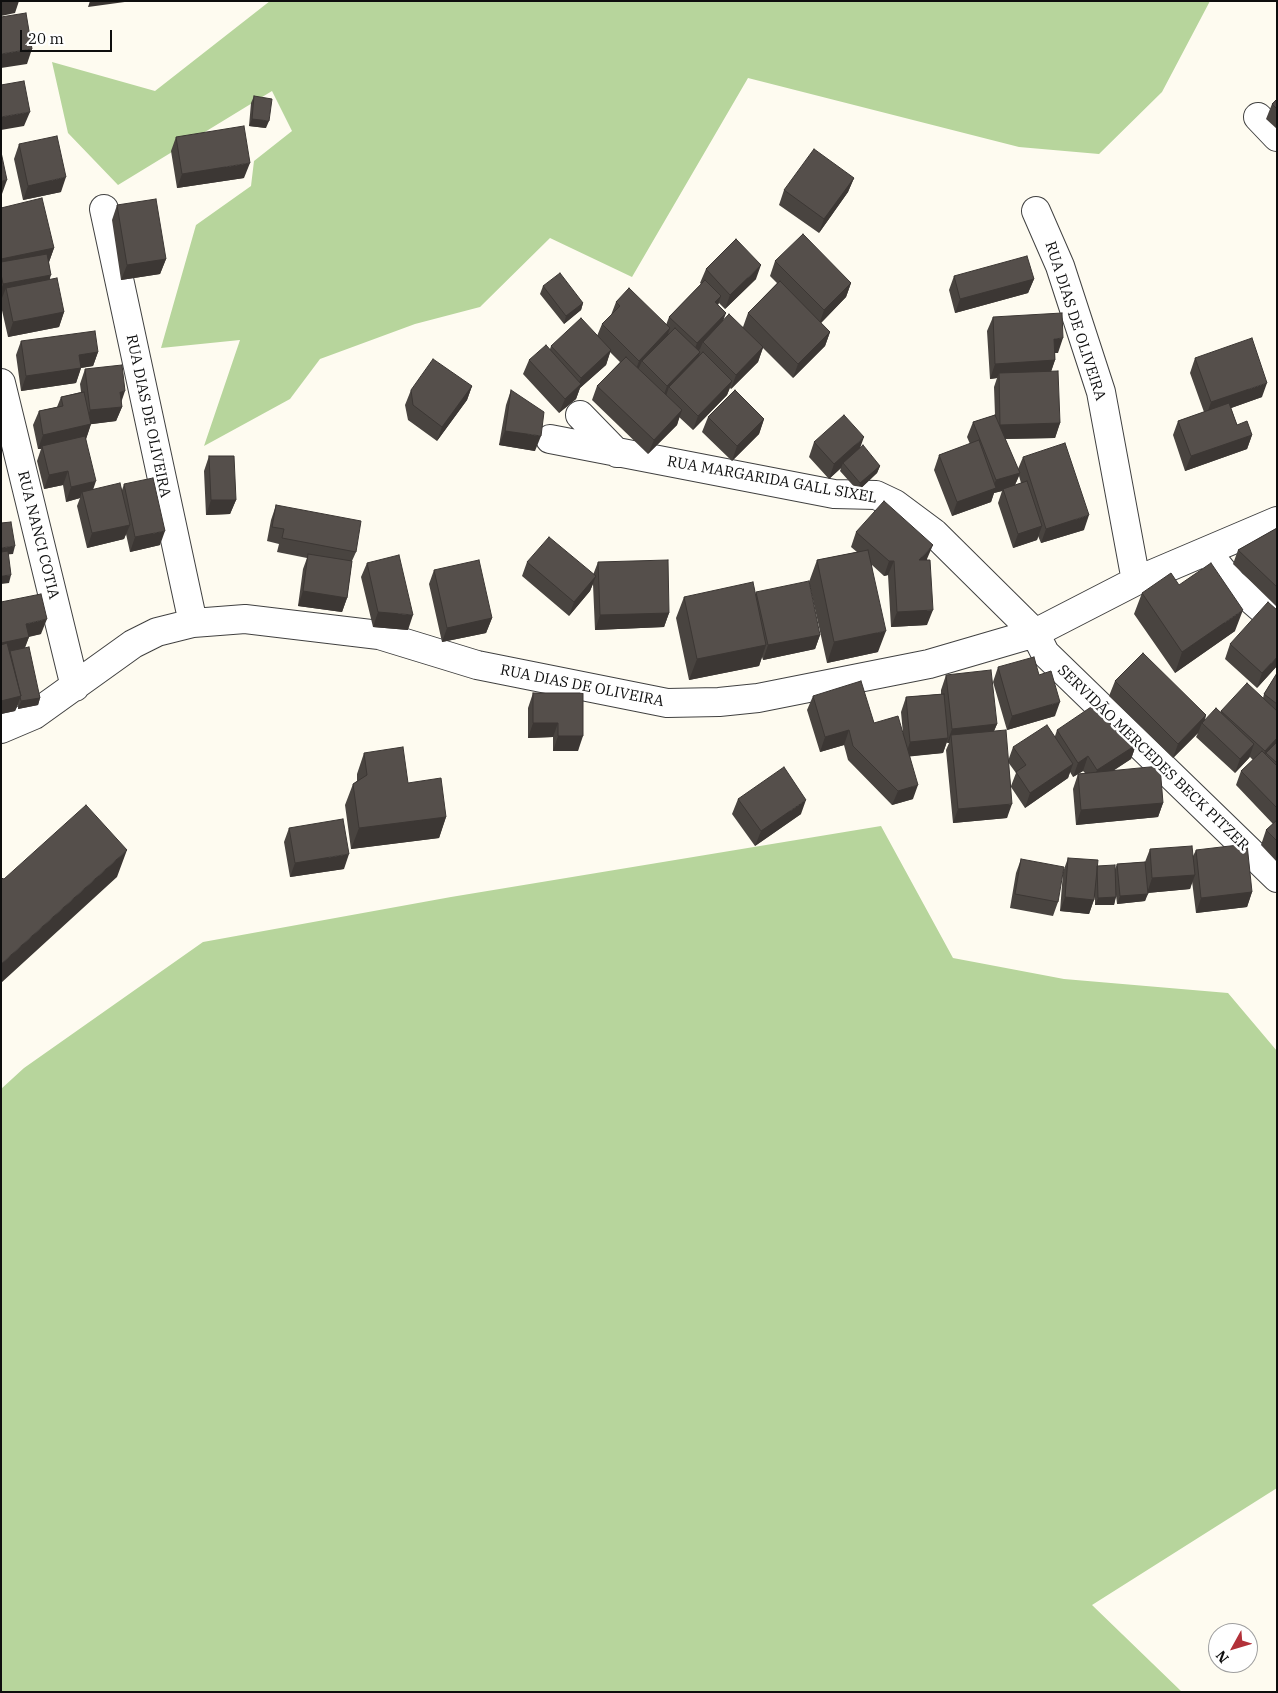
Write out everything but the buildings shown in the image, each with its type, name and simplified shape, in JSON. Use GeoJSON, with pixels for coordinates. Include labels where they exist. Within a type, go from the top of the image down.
{"type":"FeatureCollection","features":[{"type":"Feature","properties":{"kind":"street","name":"RUA DIAS DE OLIVEIRA"},"geometry":{"type":"LineString","coordinates":[[104,209],[193,623]]}},
{"type":"Feature","properties":{"kind":"street","name":"RUA DIAS DE OLIVEIRA"},"geometry":{"type":"LineString","coordinates":[[1036,211],[1060,266],[1101,392],[1136,581]]}},
{"type":"Feature","properties":{"kind":"street","name":"RUA NANCI COTIA"},"geometry":{"type":"LineString","coordinates":[[1,383],[75,687]]}},
{"type":"Feature","properties":{"kind":"street"},"geometry":{"type":"LineString","coordinates":[[580,414],[617,453]]}},
{"type":"Feature","properties":{"kind":"street","name":"RUA MARGARIDA GALL SIXEL"},"geometry":{"type":"LineString","coordinates":[[550,439],[834,494],[876,496],[895,504],[934,532],[1035,633]]}},
{"type":"Feature","properties":{"kind":"street","name":"RUA DIAS DE OLIVEIRA"},"geometry":{"type":"LineString","coordinates":[[1,729],[34,715],[133,644],[158,632],[193,623],[245,619],[379,635],[477,665],[667,703],[719,702],[758,698],[929,664],[1035,633],[1136,581],[1277,521]]}},
{"type":"Feature","properties":{"kind":"street"},"geometry":{"type":"LineString","coordinates":[[1207,552],[1232,583],[1277,622]]}},
{"type":"Feature","properties":{"kind":"street","name":"SERVIDÃO MERCEDES BECK PITZER"},"geometry":{"type":"LineString","coordinates":[[1035,633],[1045,653],[1277,878]]}},
{"type":"Feature","properties":{"kind":"green space"},"geometry":{"type":"Polygon","coordinates":[[[270,1],[1210,1],[1162,92],[1099,154],[1019,147],[748,78],[632,277],[550,238],[480,307],[415,324],[320,359],[290,399],[204,446],[240,340],[161,348],[196,225],[251,186],[254,161],[292,131],[272,91],[118,185],[68,133],[52,62],[155,91],[270,1]]]}},
{"type":"Feature","properties":{"kind":"green space"},"geometry":{"type":"Polygon","coordinates":[[[881,826],[953,958],[1064,979],[1228,993],[1277,1051],[1277,1488],[1092,1605],[1182,1692],[1,1692],[1,1089],[24,1068],[203,942],[451,897],[881,826]]]}}]}
